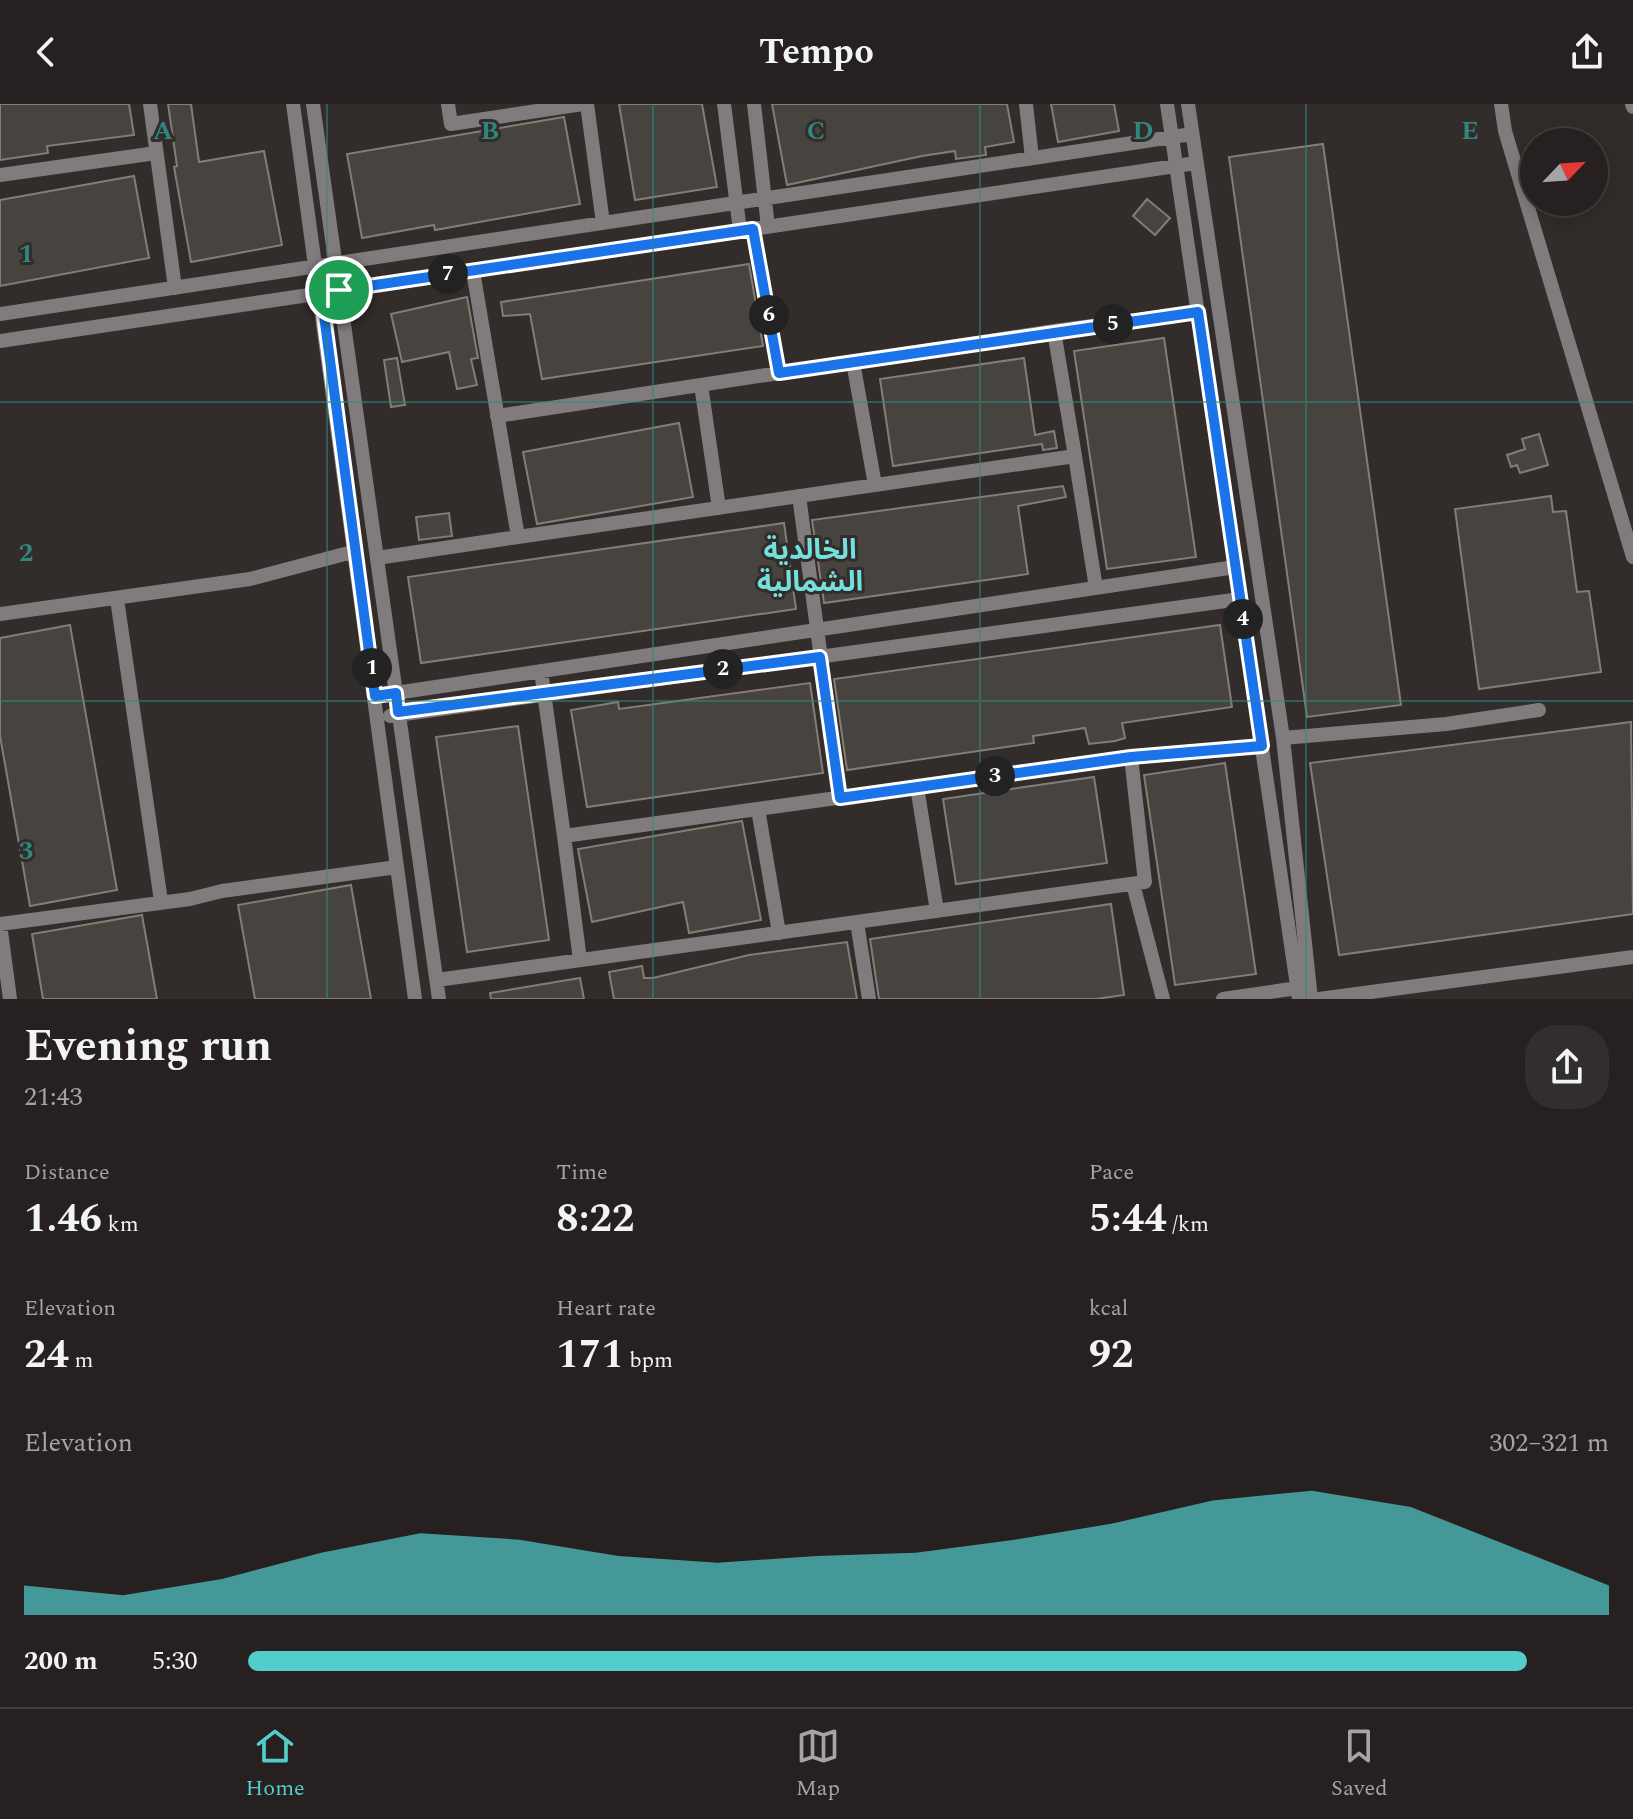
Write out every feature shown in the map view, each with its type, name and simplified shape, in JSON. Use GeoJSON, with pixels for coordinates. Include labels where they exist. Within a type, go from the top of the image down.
{"type":"FeatureCollection","features":[{"type":"Feature","properties":{"kind":"street"},"geometry":{"type":"LineString","coordinates":[[150,104],[175,288]]}},
{"type":"Feature","properties":{"kind":"street"},"geometry":{"type":"LineString","coordinates":[[293,104],[415,999]]}},
{"type":"Feature","properties":{"kind":"street"},"geometry":{"type":"LineString","coordinates":[[313,104],[439,999]]}},
{"type":"Feature","properties":{"kind":"street"},"geometry":{"type":"LineString","coordinates":[[448,104],[451,124],[585,104],[603,223]]}},
{"type":"Feature","properties":{"kind":"street"},"geometry":{"type":"LineString","coordinates":[[724,104],[738,203],[754,229],[779,373]]}},
{"type":"Feature","properties":{"kind":"street"},"geometry":{"type":"LineString","coordinates":[[754,104],[768,198],[754,229]]}},
{"type":"Feature","properties":{"kind":"street"},"geometry":{"type":"LineString","coordinates":[[1026,104],[1032,158]]}},
{"type":"Feature","properties":{"kind":"street"},"geometry":{"type":"LineString","coordinates":[[1167,104],[1298,993],[1223,999]]}},
{"type":"Feature","properties":{"kind":"street"},"geometry":{"type":"LineString","coordinates":[[1188,104],[1283,738],[1311,999]]}},
{"type":"Feature","properties":{"kind":"street"},"geometry":{"type":"LineString","coordinates":[[1501,104],[1505,131],[1633,557]]}},
{"type":"Feature","properties":{"kind":"street"},"geometry":{"type":"LineString","coordinates":[[0,314],[1192,134]]}},
{"type":"Feature","properties":{"kind":"street"},"geometry":{"type":"LineString","coordinates":[[0,175],[156,153]]}},
{"type":"Feature","properties":{"kind":"street"},"geometry":{"type":"LineString","coordinates":[[0,341],[1196,163]]}},
{"type":"Feature","properties":{"kind":"street"},"geometry":{"type":"LineString","coordinates":[[473,271],[518,537]]}},
{"type":"Feature","properties":{"kind":"street"},"geometry":{"type":"LineString","coordinates":[[497,416],[1198,312]]}},
{"type":"Feature","properties":{"kind":"street"},"geometry":{"type":"LineString","coordinates":[[1054,331],[1096,588]]}},
{"type":"Feature","properties":{"kind":"street"},"geometry":{"type":"LineString","coordinates":[[853,362],[875,485]]}},
{"type":"Feature","properties":{"kind":"street"},"geometry":{"type":"LineString","coordinates":[[701,385],[719,508]]}},
{"type":"Feature","properties":{"kind":"street"},"geometry":{"type":"LineString","coordinates":[[377,558],[1075,456]]}},
{"type":"Feature","properties":{"kind":"street"},"geometry":{"type":"LineString","coordinates":[[799,496],[840,798]]}},
{"type":"Feature","properties":{"kind":"street"},"geometry":{"type":"LineString","coordinates":[[0,614],[250,579],[356,551]]}},
{"type":"Feature","properties":{"kind":"street"},"geometry":{"type":"LineString","coordinates":[[375,696],[1235,567]]}},
{"type":"Feature","properties":{"kind":"street"},"geometry":{"type":"LineString","coordinates":[[117,599],[161,901]]}},
{"type":"Feature","properties":{"kind":"street"},"geometry":{"type":"LineString","coordinates":[[379,721],[398,712],[1240,599]]}},
{"type":"Feature","properties":{"kind":"street"},"geometry":{"type":"LineString","coordinates":[[541,671],[580,960]]}},
{"type":"Feature","properties":{"kind":"street"},"geometry":{"type":"LineString","coordinates":[[1283,738],[1446,724],[1539,710]]}},
{"type":"Feature","properties":{"kind":"street"},"geometry":{"type":"LineString","coordinates":[[564,836],[1131,757],[1262,746]]}},
{"type":"Feature","properties":{"kind":"street"},"geometry":{"type":"LineString","coordinates":[[437,980],[1145,882],[1131,757]]}},
{"type":"Feature","properties":{"kind":"street"},"geometry":{"type":"LineString","coordinates":[[917,787],[937,911]]}},
{"type":"Feature","properties":{"kind":"street"},"geometry":{"type":"LineString","coordinates":[[758,809],[779,933]]}},
{"type":"Feature","properties":{"kind":"street"},"geometry":{"type":"LineString","coordinates":[[10,999],[0,924],[397,867]]}},
{"type":"Feature","properties":{"kind":"street"},"geometry":{"type":"LineString","coordinates":[[1133,884],[1163,999]]}},
{"type":"Feature","properties":{"kind":"street"},"geometry":{"type":"LineString","coordinates":[[857,922],[869,999]]}},
{"type":"Feature","properties":{"kind":"street"},"geometry":{"type":"LineString","coordinates":[[1319,999],[1633,957]]}},
{"type":"Feature","properties":{"kind":"building"},"geometry":{"type":"Polygon","coordinates":[[[0,104],[129,104],[134,135],[47,146],[48,153],[0,160],[0,104]]]}},
{"type":"Feature","properties":{"kind":"building"},"geometry":{"type":"Polygon","coordinates":[[[168,104],[191,104],[199,162],[264,151],[282,245],[191,262],[174,167],[177,166],[168,104]]]}},
{"type":"Feature","properties":{"kind":"building"},"geometry":{"type":"Polygon","coordinates":[[[619,104],[702,104],[717,187],[635,200],[619,104]]]}},
{"type":"Feature","properties":{"kind":"building"},"geometry":{"type":"Polygon","coordinates":[[[772,104],[1007,104],[1014,142],[985,147],[986,155],[956,159],[955,151],[787,185],[772,104]]]}},
{"type":"Feature","properties":{"kind":"building"},"geometry":{"type":"Polygon","coordinates":[[[1051,104],[1114,104],[1119,131],[1058,142],[1051,104]]]}},
{"type":"Feature","properties":{"kind":"building"},"geometry":{"type":"Polygon","coordinates":[[[564,117],[580,204],[435,230],[434,225],[362,238],[347,154],[564,117]]]}},
{"type":"Feature","properties":{"kind":"building"},"geometry":{"type":"Polygon","coordinates":[[[1323,144],[1401,705],[1307,717],[1229,157],[1323,144]]]}},
{"type":"Feature","properties":{"kind":"building"},"geometry":{"type":"Polygon","coordinates":[[[134,176],[149,258],[0,286],[0,200],[134,176]]]}},
{"type":"Feature","properties":{"kind":"building"},"geometry":{"type":"Polygon","coordinates":[[[1147,199],[1170,218],[1155,235],[1133,216],[1147,199]]]}},
{"type":"Feature","properties":{"kind":"building"},"geometry":{"type":"Polygon","coordinates":[[[749,264],[763,346],[542,379],[530,314],[503,316],[501,302],[749,264]]]}},
{"type":"Feature","properties":{"kind":"building"},"geometry":{"type":"Polygon","coordinates":[[[467,297],[478,358],[471,359],[477,385],[457,389],[449,352],[402,362],[391,314],[467,297]]]}},
{"type":"Feature","properties":{"kind":"building"},"geometry":{"type":"Polygon","coordinates":[[[1164,338],[1196,557],[1107,569],[1074,351],[1164,338]]]}},
{"type":"Feature","properties":{"kind":"building"},"geometry":{"type":"Polygon","coordinates":[[[397,358],[405,405],[391,407],[384,360],[397,358]]]}},
{"type":"Feature","properties":{"kind":"building"},"geometry":{"type":"Polygon","coordinates":[[[1024,358],[1035,435],[1054,431],[1057,448],[1043,450],[1042,444],[893,466],[880,379],[1024,358]]]}},
{"type":"Feature","properties":{"kind":"building"},"geometry":{"type":"Polygon","coordinates":[[[679,423],[693,497],[537,524],[523,452],[679,423]]]}},
{"type":"Feature","properties":{"kind":"building"},"geometry":{"type":"Polygon","coordinates":[[[1539,434],[1548,465],[1520,473],[1517,465],[1511,467],[1507,455],[1525,449],[1522,439],[1539,434]]]}},
{"type":"Feature","properties":{"kind":"building"},"geometry":{"type":"Polygon","coordinates":[[[1063,486],[1066,497],[1018,506],[1028,574],[824,603],[812,520],[1063,486]]]}},
{"type":"Feature","properties":{"kind":"building"},"geometry":{"type":"Polygon","coordinates":[[[1551,496],[1553,512],[1566,511],[1577,592],[1589,591],[1601,672],[1479,689],[1455,509],[1551,496]]]}},
{"type":"Feature","properties":{"kind":"building"},"geometry":{"type":"Polygon","coordinates":[[[449,513],[452,536],[419,540],[416,517],[449,513]]]}},
{"type":"Feature","properties":{"kind":"building"},"geometry":{"type":"Polygon","coordinates":[[[784,523],[796,609],[421,663],[408,577],[784,523]]]}},
{"type":"Feature","properties":{"kind":"building"},"geometry":{"type":"Polygon","coordinates":[[[70,625],[117,890],[30,906],[0,736],[0,638],[70,625]]]}},
{"type":"Feature","properties":{"kind":"building"},"geometry":{"type":"Polygon","coordinates":[[[1220,625],[1232,707],[1122,723],[1125,738],[1115,741],[1089,744],[1085,728],[1033,736],[1034,743],[847,770],[834,679],[1220,625]]]}},
{"type":"Feature","properties":{"kind":"building"},"geometry":{"type":"Polygon","coordinates":[[[810,683],[823,773],[587,807],[571,710],[618,702],[619,709],[810,683]]]}},
{"type":"Feature","properties":{"kind":"building"},"geometry":{"type":"Polygon","coordinates":[[[1631,722],[1633,914],[1339,955],[1310,763],[1631,722]]]}},
{"type":"Feature","properties":{"kind":"building"},"geometry":{"type":"Polygon","coordinates":[[[518,726],[549,940],[467,952],[436,737],[518,726]]]}},
{"type":"Feature","properties":{"kind":"building"},"geometry":{"type":"Polygon","coordinates":[[[1225,763],[1256,974],[1175,985],[1144,775],[1225,763]]]}},
{"type":"Feature","properties":{"kind":"building"},"geometry":{"type":"Polygon","coordinates":[[[1094,777],[1107,863],[956,884],[943,799],[1094,777]]]}},
{"type":"Feature","properties":{"kind":"building"},"geometry":{"type":"Polygon","coordinates":[[[742,821],[761,920],[689,933],[683,902],[592,922],[578,849],[742,821]]]}},
{"type":"Feature","properties":{"kind":"building"},"geometry":{"type":"Polygon","coordinates":[[[351,885],[371,999],[255,999],[238,905],[351,885]]]}},
{"type":"Feature","properties":{"kind":"building"},"geometry":{"type":"Polygon","coordinates":[[[1111,904],[1124,995],[1096,999],[879,999],[870,939],[1111,904]]]}},
{"type":"Feature","properties":{"kind":"building"},"geometry":{"type":"Polygon","coordinates":[[[142,915],[157,999],[43,999],[32,934],[142,915]]]}},
{"type":"Feature","properties":{"kind":"building"},"geometry":{"type":"Polygon","coordinates":[[[847,942],[857,999],[614,999],[609,972],[642,966],[644,978],[653,978],[749,955],[847,942]]]}},
{"type":"Feature","properties":{"kind":"building"},"geometry":{"type":"Polygon","coordinates":[[[580,978],[584,999],[491,999],[490,993],[580,978]]]}},
{"type":"Feature","properties":{"kind":"district","name":"الخالدية الشمالية"},"geometry":{"type":"Point","coordinates":[810,566]}},
{"type":"Feature","properties":{"kind":"route"},"geometry":{"type":"LineString","coordinates":[[753,229],[779,373],[1198,312],[1262,746],[1131,757],[840,798],[820,657],[398,712],[396,693],[375,696],[321,293],[339,290],[753,229]]}}]}
